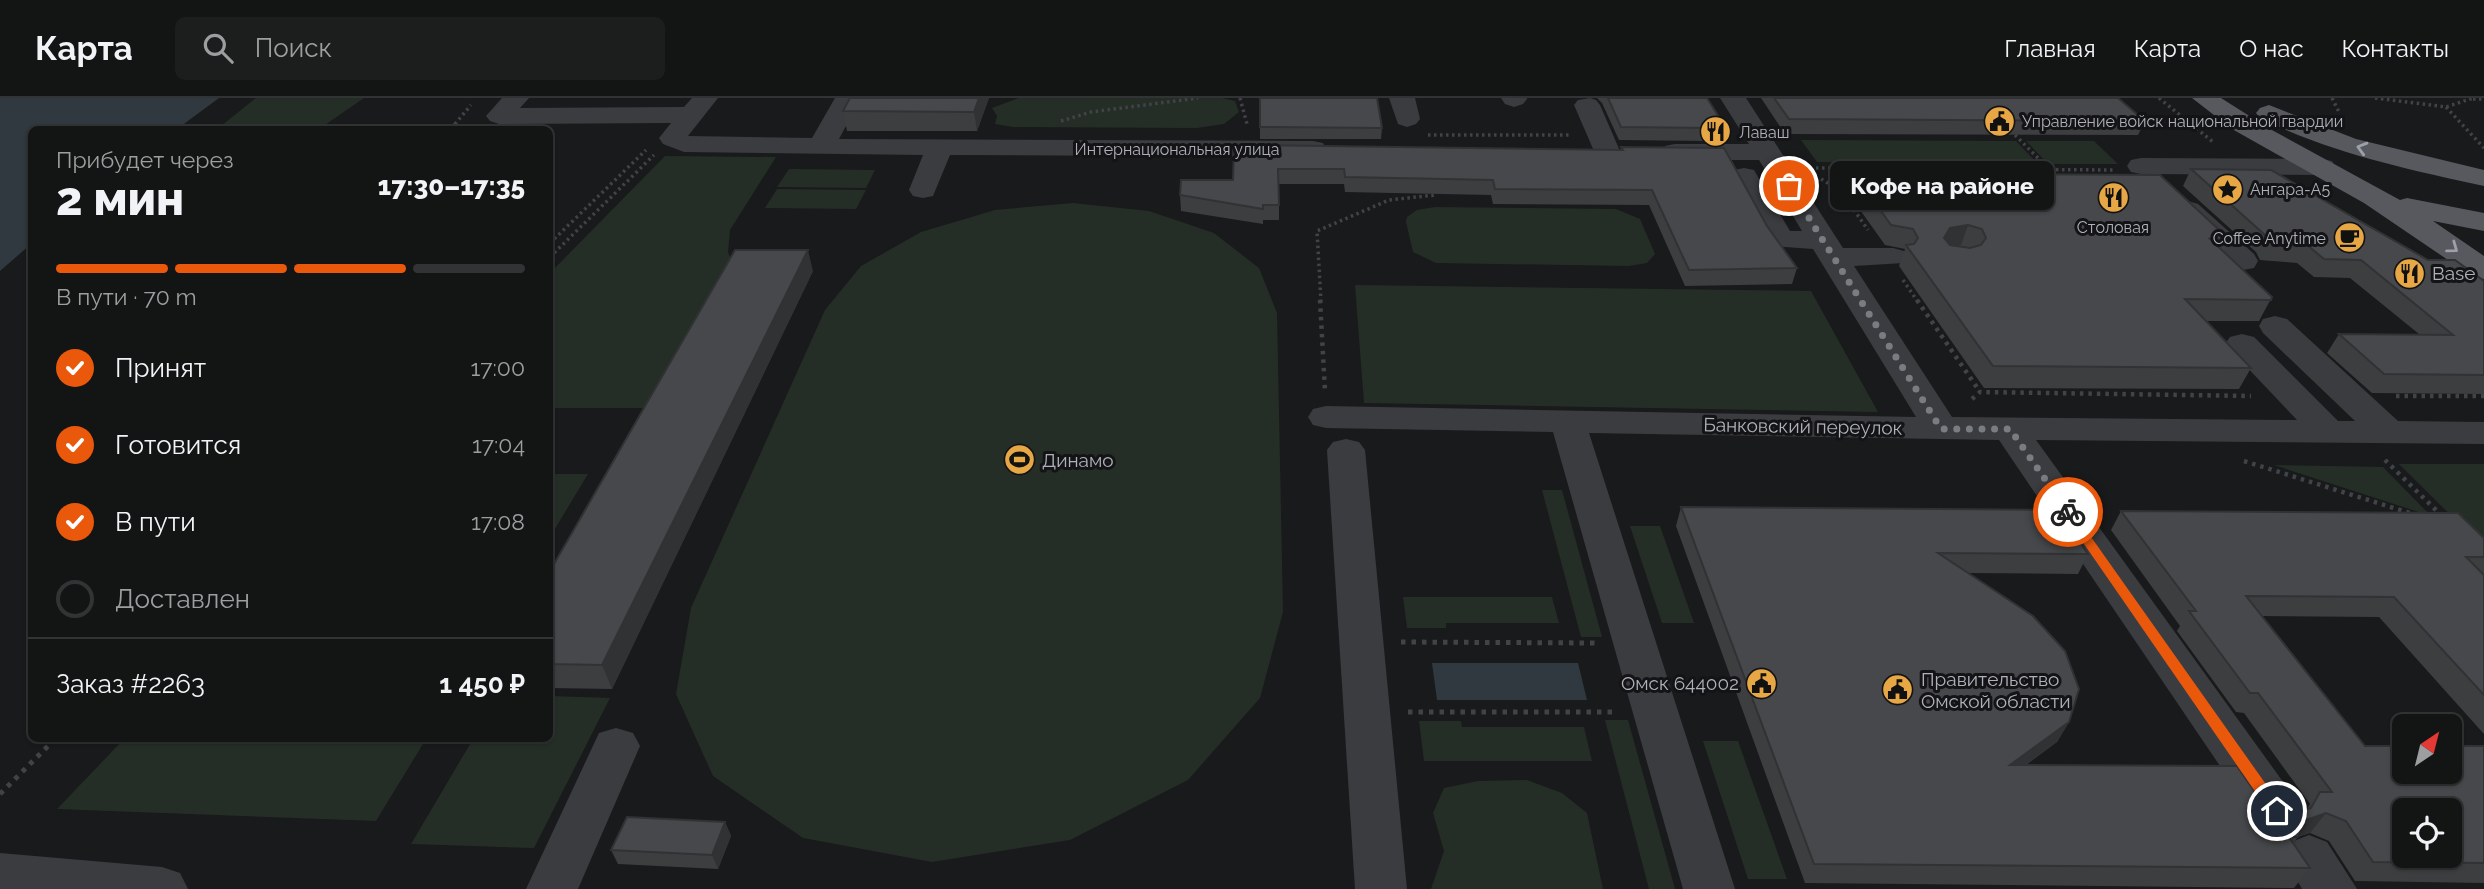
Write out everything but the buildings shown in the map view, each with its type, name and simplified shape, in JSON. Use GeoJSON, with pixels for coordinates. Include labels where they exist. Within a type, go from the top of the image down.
{"type":"FeatureCollection","features":[{"type":"Feature","properties":{"kind":"main road"},"geometry":{"type":"LineString","coordinates":[[2205,98],[2261,136],[2322,167],[2422,226],[2484,270]]}},
{"type":"Feature","properties":{"kind":"main road"},"geometry":{"type":"LineString","coordinates":[[2241,98],[2293,126],[2321,136],[2484,178]]}},
{"type":"Feature","properties":{"kind":"main road"},"geometry":{"type":"LineString","coordinates":[[2371,195],[2365,176],[2375,171],[2452,170]]}},
{"type":"Feature","properties":{"kind":"main road"},"geometry":{"type":"LineString","coordinates":[[2371,195],[2484,222]]}},
{"type":"Feature","properties":{"kind":"street"},"geometry":{"type":"LineString","coordinates":[[516,98],[499,116],[567,107],[698,107]]}},
{"type":"Feature","properties":{"kind":"street"},"geometry":{"type":"LineString","coordinates":[[821,147],[848,98]]}},
{"type":"Feature","properties":{"kind":"street"},"geometry":{"type":"LineString","coordinates":[[1733,98],[1941,429]]}},
{"type":"Feature","properties":{"kind":"street"},"geometry":{"type":"LineString","coordinates":[[1587,104],[1628,151]]}},
{"type":"Feature","properties":{"kind":"street"},"geometry":{"type":"LineString","coordinates":[[661,142],[698,107]]}},
{"type":"Feature","properties":{"kind":"street","name":"Интернациональная улица"},"geometry":{"type":"LineString","coordinates":[[661,142],[939,148],[985,139],[1345,149]]}},
{"type":"Feature","properties":{"kind":"street"},"geometry":{"type":"LineString","coordinates":[[923,190],[939,148]]}},
{"type":"Feature","properties":{"kind":"street"},"geometry":{"type":"LineString","coordinates":[[1580,151],[1628,151],[1773,160]]}},
{"type":"Feature","properties":{"kind":"street"},"geometry":{"type":"LineString","coordinates":[[2141,166],[2322,167]]}},
{"type":"Feature","properties":{"kind":"street"},"geometry":{"type":"LineString","coordinates":[[2141,166],[2243,261]]}},
{"type":"Feature","properties":{"kind":"street"},"geometry":{"type":"LineString","coordinates":[[1744,176],[1780,240],[1890,257]]}},
{"type":"Feature","properties":{"kind":"street"},"geometry":{"type":"LineString","coordinates":[[2275,326],[2386,445]]}},
{"type":"Feature","properties":{"kind":"street"},"geometry":{"type":"LineString","coordinates":[[2242,345],[2330,433]]}},
{"type":"Feature","properties":{"kind":"street"},"geometry":{"type":"LineString","coordinates":[[1568,422],[1709,889]]}},
{"type":"Feature","properties":{"kind":"street","name":"Банковский переулок"},"geometry":{"type":"LineString","coordinates":[[1349,428],[1568,422],[2330,433],[2386,445],[2484,433]]}},
{"type":"Feature","properties":{"kind":"street"},"geometry":{"type":"LineString","coordinates":[[1349,428],[1381,889]]}},
{"type":"Feature","properties":{"kind":"street"},"geometry":{"type":"LineString","coordinates":[[2010,429],[2277,811]]}},
{"type":"Feature","properties":{"kind":"street"},"geometry":{"type":"LineString","coordinates":[[552,889],[616,746]]}},
{"type":"Feature","properties":{"kind":"street"},"geometry":{"type":"LineString","coordinates":[[0,875],[162,889]]}},
{"type":"Feature","properties":{"kind":"path"},"geometry":{"type":"LineString","coordinates":[[455,126],[479,98]]}},
{"type":"Feature","properties":{"kind":"path"},"geometry":{"type":"LineString","coordinates":[[1059,122],[1091,112],[1198,98]]}},
{"type":"Feature","properties":{"kind":"path"},"geometry":{"type":"LineString","coordinates":[[2159,98],[2215,143]]}},
{"type":"Feature","properties":{"kind":"path"},"geometry":{"type":"LineString","coordinates":[[2332,98],[2340,115]]}},
{"type":"Feature","properties":{"kind":"path"},"geometry":{"type":"LineString","coordinates":[[2375,98],[2446,107],[2472,98],[2484,99]]}},
{"type":"Feature","properties":{"kind":"path"},"geometry":{"type":"LineString","coordinates":[[2446,107],[2484,148]]}},
{"type":"Feature","properties":{"kind":"path"},"geometry":{"type":"LineString","coordinates":[[2015,135],[2049,170]]}},
{"type":"Feature","properties":{"kind":"path"},"geometry":{"type":"LineString","coordinates":[[553,240],[661,142]]}},
{"type":"Feature","properties":{"kind":"path"},"geometry":{"type":"LineString","coordinates":[[553,254],[661,142]]}},
{"type":"Feature","properties":{"kind":"path"},"geometry":{"type":"LineString","coordinates":[[1773,160],[1946,169],[2123,170],[2141,166]]}},
{"type":"Feature","properties":{"kind":"path"},"geometry":{"type":"LineString","coordinates":[[1946,169],[1955,180]]}},
{"type":"Feature","properties":{"kind":"path"},"geometry":{"type":"LineString","coordinates":[[1868,190],[1840,190],[1890,257],[1980,392],[2294,397]]}},
{"type":"Feature","properties":{"kind":"path"},"geometry":{"type":"LineString","coordinates":[[1349,428],[1317,232],[1389,200],[1435,195]]}},
{"type":"Feature","properties":{"kind":"path"},"geometry":{"type":"LineString","coordinates":[[2386,445],[2443,517]]}},
{"type":"Feature","properties":{"kind":"path"},"geometry":{"type":"LineString","coordinates":[[2237,458],[2415,515]]}},
{"type":"Feature","properties":{"kind":"path"},"geometry":{"type":"LineString","coordinates":[[1362,642],[1634,643]]}},
{"type":"Feature","properties":{"kind":"path"},"geometry":{"type":"LineString","coordinates":[[1367,712],[1656,712]]}},
{"type":"Feature","properties":{"kind":"path"},"geometry":{"type":"LineString","coordinates":[[0,794],[52,742]]}},
{"type":"Feature","properties":{"kind":"shaded area"},"geometry":{"type":"Polygon","coordinates":[[[0,98],[219,98],[181,126],[28,126],[28,247],[0,271],[0,98]]]}},
{"type":"Feature","properties":{"kind":"shaded area"},"geometry":{"type":"Polygon","coordinates":[[[256,98],[364,98],[323,126],[221,126],[256,98]]]}},
{"type":"Feature","properties":{"kind":"shaded area"},"geometry":{"type":"Polygon","coordinates":[[[1019,98],[1222,98],[1235,101],[1239,112],[1224,124],[1197,128],[1013,127],[995,124],[997,116],[992,108],[1019,98]]]}},
{"type":"Feature","properties":{"kind":"shaded area"},"geometry":{"type":"Polygon","coordinates":[[[1801,140],[2016,141],[2038,164],[1817,162],[1801,140]]]}},
{"type":"Feature","properties":{"kind":"shaded area"},"geometry":{"type":"Polygon","coordinates":[[[2026,141],[2094,141],[2118,164],[2048,164],[2026,141]]]}},
{"type":"Feature","properties":{"kind":"shaded area"},"geometry":{"type":"Polygon","coordinates":[[[665,156],[776,157],[730,230],[728,252],[735,271],[656,408],[553,408],[553,270],[665,156]]]}},
{"type":"Feature","properties":{"kind":"shaded area"},"geometry":{"type":"Polygon","coordinates":[[[789,169],[875,170],[866,188],[777,187],[789,169]]]}},
{"type":"Feature","properties":{"kind":"shaded area"},"geometry":{"type":"Polygon","coordinates":[[[777,189],[866,190],[856,209],[765,208],[777,189]]]}},
{"type":"Feature","properties":{"kind":"shaded area","name":"Динамо"},"geometry":{"type":"Polygon","coordinates":[[[1073,203],[1149,211],[1214,233],[1259,268],[1277,313],[1283,612],[1260,698],[1188,780],[1070,840],[932,862],[803,838],[713,776],[676,694],[691,608],[825,310],[861,266],[921,232],[995,210],[1073,203]]]}},
{"type":"Feature","properties":{"kind":"shaded area"},"geometry":{"type":"Polygon","coordinates":[[[1435,207],[1616,209],[1640,219],[1655,254],[1647,263],[1629,266],[1436,263],[1413,252],[1406,222],[1407,217],[1417,210],[1435,207]]]}},
{"type":"Feature","properties":{"kind":"shaded area"},"geometry":{"type":"Polygon","coordinates":[[[1355,285],[1811,291],[1878,412],[1364,403],[1355,285]]]}},
{"type":"Feature","properties":{"kind":"shaded area"},"geometry":{"type":"Polygon","coordinates":[[[2399,464],[2484,464],[2484,548],[2399,464]]]}},
{"type":"Feature","properties":{"kind":"shaded area"},"geometry":{"type":"Polygon","coordinates":[[[2274,465],[2383,467],[2431,516],[2274,465]]]}},
{"type":"Feature","properties":{"kind":"shaded area"},"geometry":{"type":"Polygon","coordinates":[[[553,474],[588,474],[553,532],[553,474]]]}},
{"type":"Feature","properties":{"kind":"shaded area"},"geometry":{"type":"Polygon","coordinates":[[[1542,490],[1562,490],[1602,637],[1581,637],[1542,490]]]}},
{"type":"Feature","properties":{"kind":"shaded area"},"geometry":{"type":"Polygon","coordinates":[[[1630,526],[1660,526],[1694,623],[1662,623],[1630,526]]]}},
{"type":"Feature","properties":{"kind":"shaded area"},"geometry":{"type":"Polygon","coordinates":[[[1403,597],[1552,597],[1559,623],[1446,623],[1446,628],[1407,628],[1403,597]]]}},
{"type":"Feature","properties":{"kind":"shaded area"},"geometry":{"type":"Polygon","coordinates":[[[1432,663],[1578,663],[1587,700],[1437,700],[1432,663]]]}},
{"type":"Feature","properties":{"kind":"shaded area"},"geometry":{"type":"Polygon","coordinates":[[[553,696],[610,698],[534,848],[411,844],[471,742],[553,742],[553,696]]]}},
{"type":"Feature","properties":{"kind":"shaded area"},"geometry":{"type":"Polygon","coordinates":[[[1605,720],[1628,720],[1675,889],[1649,889],[1605,720]]]}},
{"type":"Feature","properties":{"kind":"shaded area"},"geometry":{"type":"Polygon","coordinates":[[[1419,721],[1461,721],[1462,727],[1584,727],[1592,761],[1424,761],[1419,721]]]}},
{"type":"Feature","properties":{"kind":"shaded area"},"geometry":{"type":"Polygon","coordinates":[[[1703,741],[1738,741],[1787,879],[1748,879],[1703,741]]]}},
{"type":"Feature","properties":{"kind":"shaded area"},"geometry":{"type":"Polygon","coordinates":[[[121,742],[424,742],[376,821],[57,809],[121,742]]]}},
{"type":"Feature","properties":{"kind":"shaded area"},"geometry":{"type":"Polygon","coordinates":[[[1527,780],[1562,793],[1587,813],[1603,889],[1431,889],[1444,851],[1433,813],[1444,788],[1478,781],[1527,780]]]}},
{"type":"Feature","properties":{"kind":"way so far"},"geometry":{"type":"LineString","coordinates":[[1789,186],[1941,429],[2010,429],[2068,512]]}},
{"type":"Feature","properties":{"kind":"place","name":"Управление войск национальной гвардии"},"geometry":{"type":"Point","coordinates":[1999,121]}},
{"type":"Feature","properties":{"kind":"place","name":"Лаваш"},"geometry":{"type":"Point","coordinates":[1716,132]}},
{"type":"Feature","properties":{"kind":"place","name":"Кофе на районе"},"geometry":{"type":"Point","coordinates":[1789,186]}},
{"type":"Feature","properties":{"kind":"place","name":"Ангара-А5"},"geometry":{"type":"Point","coordinates":[2227,189]}},
{"type":"Feature","properties":{"kind":"place","name":"Столовая"},"geometry":{"type":"Point","coordinates":[2113,198]}},
{"type":"Feature","properties":{"kind":"place","name":"Coffee Anytime"},"geometry":{"type":"Point","coordinates":[2349,238]}},
{"type":"Feature","properties":{"kind":"place","name":"Base"},"geometry":{"type":"Point","coordinates":[2409,273]}},
{"type":"Feature","properties":{"kind":"place","name":"Динамо"},"geometry":{"type":"Point","coordinates":[1019,460]}},
{"type":"Feature","properties":{"kind":"place","name":"Омск 644002"},"geometry":{"type":"Point","coordinates":[1762,683]}},
{"type":"Feature","properties":{"kind":"place","name":"Правительство Омской области"},"geometry":{"type":"Point","coordinates":[1898,690]}},
{"type":"Feature","properties":{"kind":"route"},"geometry":{"type":"LineString","coordinates":[[2068,512],[2277,811]]}}]}
